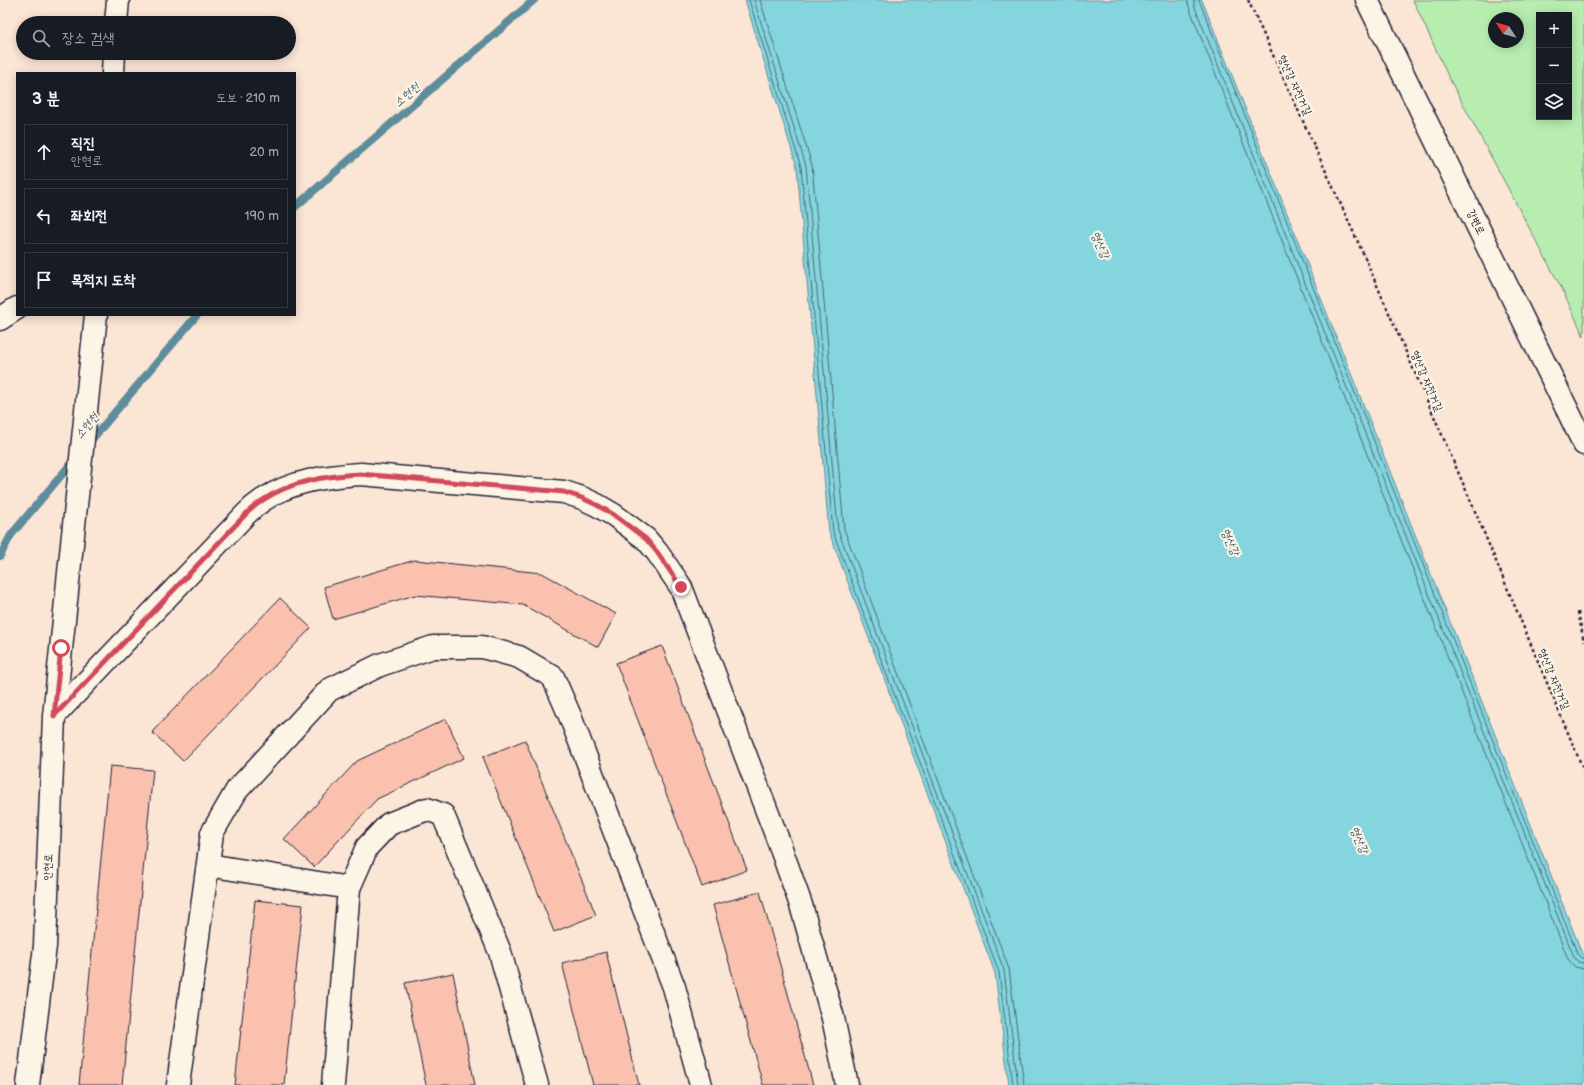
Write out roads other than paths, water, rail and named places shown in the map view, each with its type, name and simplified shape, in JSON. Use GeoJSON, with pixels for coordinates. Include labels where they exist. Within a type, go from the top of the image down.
{"type":"FeatureCollection","features":[{"type":"Feature","properties":{"kind":"street"},"geometry":{"type":"LineString","coordinates":[[117,16],[118,0]]}},
{"type":"Feature","properties":{"kind":"street","name":"강변로"},"geometry":{"type":"LineString","coordinates":[[1367,0],[1584,444]]}},
{"type":"Feature","properties":{"kind":"street"},"geometry":{"type":"LineString","coordinates":[[113,72],[114,60]]}},
{"type":"Feature","properties":{"kind":"street"},"geometry":{"type":"LineString","coordinates":[[0,319],[16,309]]}},
{"type":"Feature","properties":{"kind":"street","name":"안현로"},"geometry":{"type":"LineString","coordinates":[[28,1085],[45,946],[54,716],[96,316]]}},
{"type":"Feature","properties":{"kind":"street"},"geometry":{"type":"LineString","coordinates":[[54,716],[246,514],[263,500],[292,486],[337,475],[360,474],[564,492],[597,505],[614,515],[646,539],[657,552],[681,587],[778,840],[801,905],[833,1018],[847,1085]]}},
{"type":"Feature","properties":{"kind":"street"},"geometry":{"type":"LineString","coordinates":[[178,1085],[212,832],[237,790],[329,690],[380,665],[432,647],[482,647],[519,657],[553,677],[570,716],[674,987],[701,1085]]}},
{"type":"Feature","properties":{"kind":"street"},"geometry":{"type":"LineString","coordinates":[[332,1085],[349,888],[367,847],[389,824],[427,809],[443,815],[500,952],[537,1085]]}},
{"type":"Feature","properties":{"kind":"street"},"geometry":{"type":"LineString","coordinates":[[208,865],[349,888]]}},
{"type":"Feature","properties":{"kind":"water","name":"형산강"},"geometry":{"type":"Polygon","coordinates":[[[745,0],[1202,0],[1584,958],[1584,1085],[1009,1085],[995,973],[829,532],[797,167],[745,0]]]}},
{"type":"Feature","properties":{"kind":"waterway","name":"소현천"},"geometry":{"type":"LineString","coordinates":[[296,206],[534,0]]}},
{"type":"Feature","properties":{"kind":"waterway","name":"소현천"},"geometry":{"type":"LineString","coordinates":[[88,444],[196,316]]}},
{"type":"Feature","properties":{"kind":"waterway","name":"소현천"},"geometry":{"type":"LineString","coordinates":[[0,556],[11,535],[75,459]]}}]}
